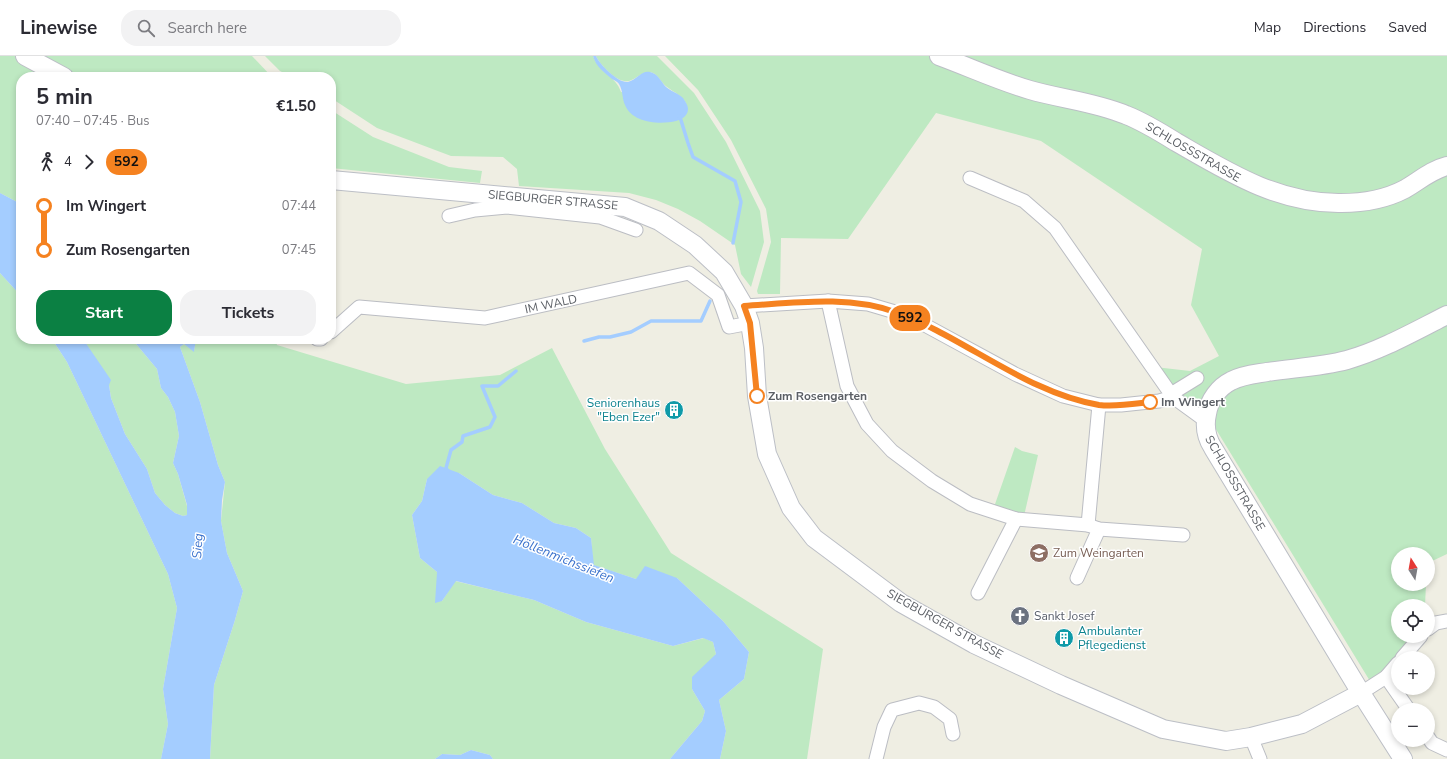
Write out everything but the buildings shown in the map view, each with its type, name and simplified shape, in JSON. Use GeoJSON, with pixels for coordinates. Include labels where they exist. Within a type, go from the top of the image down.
{"type":"FeatureCollection","features":[{"type":"Feature","properties":{"kind":"main road"},"geometry":{"type":"LineString","coordinates":[[25,56],[55,72]]}},
{"type":"Feature","properties":{"kind":"main road","name":"SCHLOSSSTRASSE"},"geometry":{"type":"LineString","coordinates":[[939,56],[1029,90],[1090,104],[1126,115],[1149,126],[1240,179],[1270,191],[1294,198],[1318,202],[1342,203],[1378,198],[1399,192],[1429,174],[1447,166]]}},
{"type":"Feature","properties":{"kind":"main road","name":"SIEGBURGER STRASSE"},"geometry":{"type":"LineString","coordinates":[[336,182],[503,202],[625,207],[659,221],[695,245],[724,272],[744,306],[750,323],[757,396],[768,454],[792,508],[814,538],[842,561],[901,603],[974,644],[1061,685],[1163,729],[1226,741],[1251,737],[1302,724],[1361,693]]}},
{"type":"Feature","properties":{"kind":"main road","name":"SCHLOSSSTRASSE"},"geometry":{"type":"LineString","coordinates":[[1403,759],[1361,693],[1213,448],[1205,430],[1209,405],[1213,397],[1231,381],[1252,375],[1323,365],[1355,357],[1375,350],[1447,315]]}},
{"type":"Feature","properties":{"kind":"street"},"geometry":{"type":"LineString","coordinates":[[970,178],[1024,201],[1055,228],[1172,396],[1206,421]]}},
{"type":"Feature","properties":{"kind":"street"},"geometry":{"type":"LineString","coordinates":[[449,216],[503,202],[600,217],[636,230]]}},
{"type":"Feature","properties":{"kind":"street","name":"IM WALD"},"geometry":{"type":"LineString","coordinates":[[336,328],[359,307],[485,318],[689,273],[718,296],[729,327],[750,323]]}},
{"type":"Feature","properties":{"kind":"street"},"geometry":{"type":"LineString","coordinates":[[744,306],[828,302],[868,304],[895,312],[923,324],[1016,374],[1063,396],[1099,405],[1121,406],[1159,401],[1172,396],[1197,378]]}},
{"type":"Feature","properties":{"kind":"street"},"geometry":{"type":"LineString","coordinates":[[828,302],[847,386],[867,424],[892,451],[932,481],[970,504],[1016,519],[1183,535]]}},
{"type":"Feature","properties":{"kind":"street"},"geometry":{"type":"LineString","coordinates":[[1077,578],[1093,527],[1099,405]]}},
{"type":"Feature","properties":{"kind":"street"},"geometry":{"type":"LineString","coordinates":[[978,593],[1016,519]]}},
{"type":"Feature","properties":{"kind":"street"},"geometry":{"type":"LineString","coordinates":[[1435,624],[1447,621]]}},
{"type":"Feature","properties":{"kind":"street"},"geometry":{"type":"LineString","coordinates":[[1408,651],[1415,643]]}},
{"type":"Feature","properties":{"kind":"street"},"geometry":{"type":"LineString","coordinates":[[1361,693],[1386,677],[1391,671]]}},
{"type":"Feature","properties":{"kind":"street"},"geometry":{"type":"LineString","coordinates":[[1386,677],[1404,703]]}},
{"type":"Feature","properties":{"kind":"street"},"geometry":{"type":"LineString","coordinates":[[876,759],[884,727],[892,710],[919,703],[934,708],[950,719],[953,734]]}},
{"type":"Feature","properties":{"kind":"street"},"geometry":{"type":"LineString","coordinates":[[1251,737],[1260,759]]}},
{"type":"Feature","properties":{"kind":"street"},"geometry":{"type":"LineString","coordinates":[[1435,744],[1447,750]]}},
{"type":"Feature","properties":{"kind":"green space"},"geometry":{"type":"Polygon","coordinates":[[[0,56],[24,56],[50,72],[16,72],[16,201],[0,193],[0,56]]]}},
{"type":"Feature","properties":{"kind":"green space"},"geometry":{"type":"Polygon","coordinates":[[[29,56],[252,56],[267,72],[56,72],[29,56]]]}},
{"type":"Feature","properties":{"kind":"green space"},"geometry":{"type":"Polygon","coordinates":[[[265,56],[593,56],[599,67],[615,82],[621,92],[686,103],[652,72],[646,72],[629,81],[620,80],[601,64],[596,56],[657,56],[694,93],[726,142],[760,211],[764,242],[751,287],[741,274],[735,245],[700,221],[678,209],[656,200],[629,193],[519,186],[517,169],[503,157],[451,156],[377,128],[336,101],[336,72],[280,71],[265,56]]]}},
{"type":"Feature","properties":{"kind":"green space"},"geometry":{"type":"Polygon","coordinates":[[[665,56],[1447,56],[1447,554],[1435,560],[1435,547],[1391,547],[1391,591],[1426,591],[1425,599],[1391,599],[1391,643],[1406,643],[1400,651],[1391,651],[1391,662],[1373,686],[1206,413],[1174,391],[1155,367],[1190,371],[1219,356],[1191,305],[1202,249],[1041,141],[936,113],[848,239],[781,238],[780,294],[758,294],[757,291],[771,242],[766,209],[731,140],[698,90],[665,56]]]}},
{"type":"Feature","properties":{"kind":"green space"},"geometry":{"type":"Polygon","coordinates":[[[336,113],[373,137],[449,167],[482,171],[480,183],[336,169],[336,113]]]}},
{"type":"Feature","properties":{"kind":"green space"},"geometry":{"type":"Polygon","coordinates":[[[0,273],[16,291],[16,344],[55,344],[67,362],[168,574],[177,608],[163,689],[168,724],[161,759],[0,759],[0,273]]]}},
{"type":"Feature","properties":{"kind":"green space"},"geometry":{"type":"Polygon","coordinates":[[[86,344],[136,344],[157,369],[161,388],[168,397],[175,412],[179,436],[173,463],[178,474],[187,506],[187,515],[183,516],[175,513],[165,505],[155,493],[147,469],[125,434],[111,398],[109,385],[86,344]]]}},
{"type":"Feature","properties":{"kind":"green space"},"geometry":{"type":"Polygon","coordinates":[[[184,344],[194,351],[195,344],[277,344],[406,384],[500,375],[552,348],[605,449],[671,553],[823,649],[807,759],[720,759],[726,731],[719,700],[744,679],[749,652],[723,621],[677,578],[636,579],[593,565],[591,538],[576,528],[554,523],[522,503],[493,495],[459,473],[427,479],[422,501],[412,515],[420,558],[437,572],[442,601],[455,581],[534,600],[586,622],[673,646],[704,638],[713,642],[716,654],[692,689],[705,711],[702,721],[670,759],[493,759],[490,755],[471,750],[460,755],[442,754],[435,759],[210,759],[214,685],[243,591],[227,553],[221,521],[225,482],[218,465],[200,402],[180,347],[184,344]]]}},
{"type":"Feature","properties":{"kind":"green space"},"geometry":{"type":"Polygon","coordinates":[[[1015,447],[1022,451],[1038,455],[1024,516],[994,507],[1015,447]]]}},
{"type":"Feature","properties":{"kind":"water"},"geometry":{"type":"Polygon","coordinates":[[[593,56],[596,56],[601,64],[610,73],[624,82],[631,81],[644,72],[655,74],[667,88],[683,98],[688,106],[687,114],[678,120],[662,123],[647,121],[634,116],[625,105],[618,83],[601,69],[593,56]]]}},
{"type":"Feature","properties":{"kind":"water"},"geometry":{"type":"Polygon","coordinates":[[[0,193],[16,201],[16,291],[0,273],[0,193]]]}},
{"type":"Feature","properties":{"kind":"water","name":"Sieg"},"geometry":{"type":"Polygon","coordinates":[[[55,344],[86,344],[111,380],[109,385],[111,398],[125,434],[147,469],[155,493],[165,505],[175,513],[183,516],[187,515],[187,505],[178,474],[173,463],[179,436],[175,412],[168,397],[161,388],[157,369],[136,344],[184,344],[180,347],[200,402],[218,465],[225,482],[221,521],[227,553],[243,591],[214,685],[210,759],[161,759],[168,724],[163,689],[177,608],[168,574],[67,362],[55,344]]]}},
{"type":"Feature","properties":{"kind":"water"},"geometry":{"type":"Polygon","coordinates":[[[184,344],[195,344],[194,352],[184,344]]]}},
{"type":"Feature","properties":{"kind":"water"},"geometry":{"type":"Polygon","coordinates":[[[440,466],[459,473],[493,495],[522,503],[554,523],[576,528],[591,538],[594,565],[636,579],[645,566],[677,578],[723,621],[749,652],[744,679],[719,700],[726,731],[720,759],[670,759],[702,721],[705,711],[692,689],[692,677],[716,654],[713,642],[703,638],[673,646],[586,622],[534,600],[456,581],[442,601],[435,603],[437,572],[420,558],[412,515],[422,501],[427,479],[440,466]]]}},
{"type":"Feature","properties":{"kind":"water"},"geometry":{"type":"Polygon","coordinates":[[[471,750],[490,755],[493,759],[435,759],[442,754],[460,755],[471,750]]]}},
{"type":"Feature","properties":{"kind":"waterway","name":"Höllenmichssiefen"},"geometry":{"type":"LineString","coordinates":[[679,116],[693,157],[735,181],[741,202],[733,243]]}},
{"type":"Feature","properties":{"kind":"waterway","name":"Höllenmichssiefen"},"geometry":{"type":"LineString","coordinates":[[584,341],[631,332],[651,321],[701,321],[710,301]]}},
{"type":"Feature","properties":{"kind":"waterway","name":"Höllenmichssiefen"},"geometry":{"type":"LineString","coordinates":[[448,471],[446,468],[451,450],[462,442],[463,436],[490,427],[495,417],[482,386],[498,386],[516,371]]}},
{"type":"Feature","properties":{"kind":"bus line","name":"592"},"geometry":{"type":"LineString","coordinates":[[757,396],[754,348],[750,323],[744,306],[828,302],[868,304],[895,312],[923,324],[1016,374],[1063,396],[1099,405],[1121,406],[1150,402]]}},
{"type":"Feature","properties":{"kind":"place","name":"Zum Rosengarten"},"geometry":{"type":"Point","coordinates":[757,396]}},
{"type":"Feature","properties":{"kind":"place","name":"Im Wingert"},"geometry":{"type":"Point","coordinates":[1150,402]}},
{"type":"Feature","properties":{"kind":"place","name":"Seniorenhaus \"Eben Ezer\""},"geometry":{"type":"Point","coordinates":[674,410]}},
{"type":"Feature","properties":{"kind":"place","name":"Zum Weingarten"},"geometry":{"type":"Point","coordinates":[1039,553]}},
{"type":"Feature","properties":{"kind":"place","name":"Sankt Josef"},"geometry":{"type":"Point","coordinates":[1020,616]}},
{"type":"Feature","properties":{"kind":"place","name":"Ambulanter Pflegedienst"},"geometry":{"type":"Point","coordinates":[1064,638]}}]}
